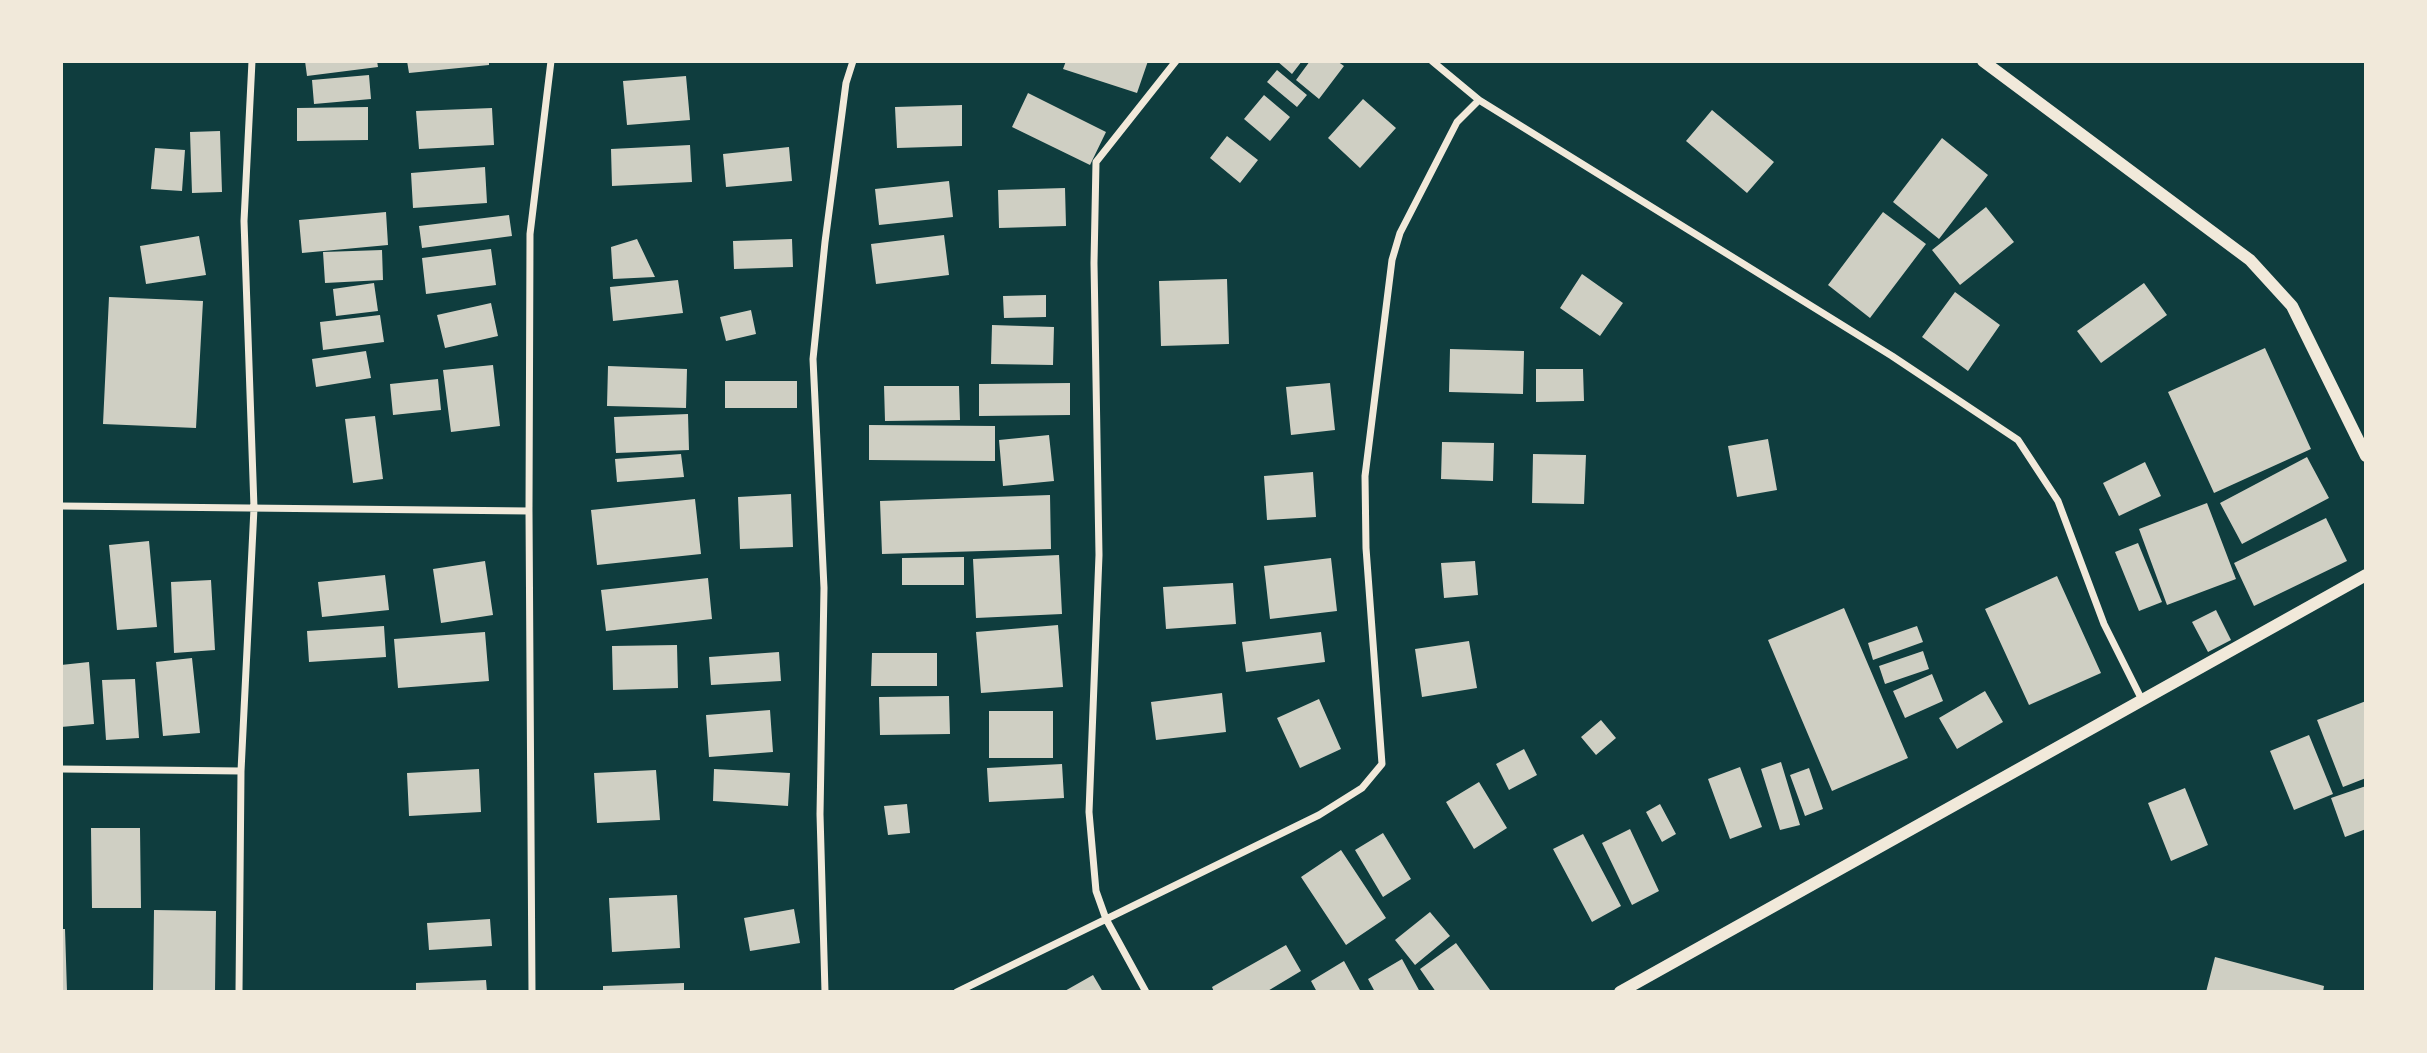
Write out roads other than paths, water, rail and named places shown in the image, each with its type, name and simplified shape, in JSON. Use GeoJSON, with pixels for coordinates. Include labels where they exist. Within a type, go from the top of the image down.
{"type":"FeatureCollection","features":[{"type":"Feature","properties":{"kind":"street"},"geometry":{"type":"LineString","coordinates":[[239,992],[241,771],[254,508],[244,221],[251,61]]}},
{"type":"Feature","properties":{"kind":"street"},"geometry":{"type":"LineString","coordinates":[[532,992],[530,234],[551,61]]}},
{"type":"Feature","properties":{"kind":"street"},"geometry":{"type":"LineString","coordinates":[[825,992],[820,814],[824,588],[813,359],[826,229],[846,83],[853,61]]}},
{"type":"Feature","properties":{"kind":"street"},"geometry":{"type":"LineString","coordinates":[[1146,992],[1106,919],[1096,891],[1089,812],[1099,555],[1094,263],[1096,162],[1176,61]]}},
{"type":"Feature","properties":{"kind":"street"},"geometry":{"type":"LineString","coordinates":[[1432,61],[1479,100],[1892,355],[2018,440],[2058,501],[2104,624],[2142,700]]}},
{"type":"Feature","properties":{"kind":"street"},"geometry":{"type":"LineString","coordinates":[[1983,61],[2250,260],[2292,306],[2366,456]]}},
{"type":"Feature","properties":{"kind":"street"},"geometry":{"type":"LineString","coordinates":[[957,992],[1319,815],[1362,788],[1382,764],[1366,548],[1365,476],[1392,260],[1400,233],[1457,122],[1479,100]]}},
{"type":"Feature","properties":{"kind":"street"},"geometry":{"type":"LineString","coordinates":[[61,506],[529,512]]}},
{"type":"Feature","properties":{"kind":"street"},"geometry":{"type":"LineString","coordinates":[[1620,992],[2366,575]]}},
{"type":"Feature","properties":{"kind":"street"},"geometry":{"type":"LineString","coordinates":[[61,769],[241,771]]}}]}
